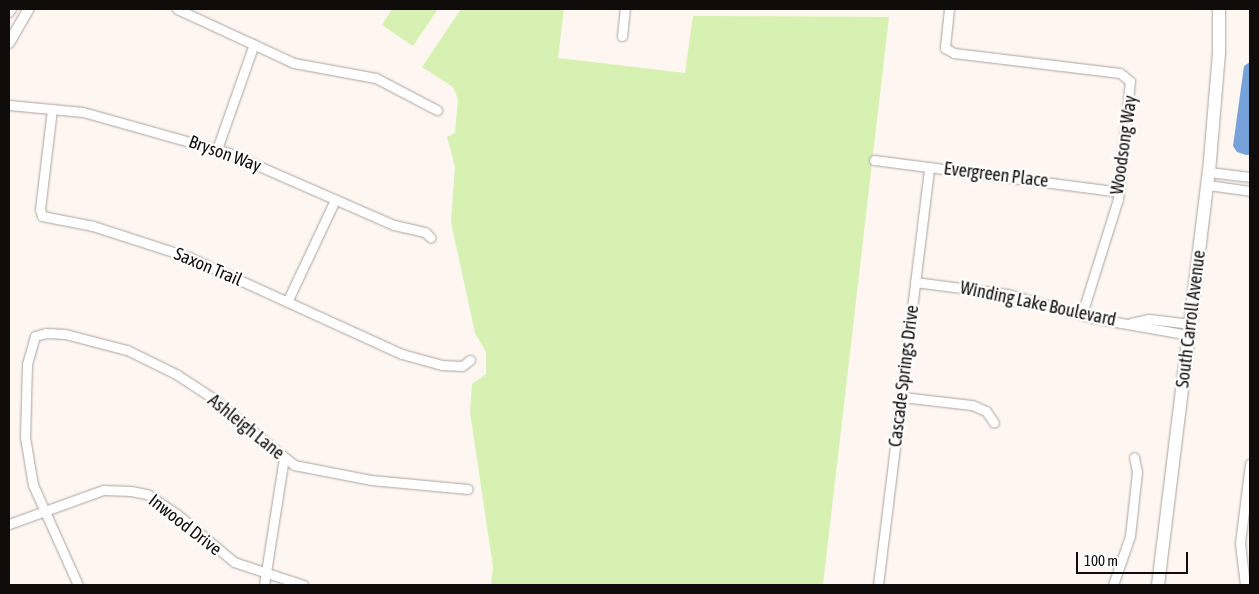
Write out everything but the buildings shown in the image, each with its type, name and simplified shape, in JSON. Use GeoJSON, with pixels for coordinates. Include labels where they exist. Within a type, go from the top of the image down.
{"type":"FeatureCollection","features":[{"type":"Feature","properties":{"kind":"main road","name":"South Carroll Avenue"},"geometry":{"type":"LineString","coordinates":[[1219,9],[1219,52]]}},
{"type":"Feature","properties":{"kind":"main road","name":"South Carroll Avenue"},"geometry":{"type":"LineString","coordinates":[[1158,585],[1208,179],[1219,52],[1226,9]]}},
{"type":"Feature","properties":{"kind":"street"},"geometry":{"type":"LineString","coordinates":[[9,43],[29,9]]}},
{"type":"Feature","properties":{"kind":"street"},"geometry":{"type":"LineString","coordinates":[[177,9],[312,68],[376,78],[437,110]]}},
{"type":"Feature","properties":{"kind":"street"},"geometry":{"type":"LineString","coordinates":[[622,36],[625,9]]}},
{"type":"Feature","properties":{"kind":"street","name":"Woodsong Way"},"geometry":{"type":"LineString","coordinates":[[950,9],[945,48],[954,54],[1126,76],[1130,81],[1131,94],[1119,192],[1082,314]]}},
{"type":"Feature","properties":{"kind":"street"},"geometry":{"type":"LineString","coordinates":[[217,149],[254,44]]}},
{"type":"Feature","properties":{"kind":"street","name":"Bryson Way"},"geometry":{"type":"LineString","coordinates":[[9,105],[52,109],[114,119],[217,149],[394,225],[426,232],[431,238]]}},
{"type":"Feature","properties":{"kind":"street","name":"Saxon Trail"},"geometry":{"type":"LineString","coordinates":[[52,109],[40,208],[42,216],[93,226],[189,257],[402,354],[442,365],[462,366],[470,360]]}},
{"type":"Feature","properties":{"kind":"street","name":"Evergreen Place"},"geometry":{"type":"LineString","coordinates":[[874,160],[1119,192]]}},
{"type":"Feature","properties":{"kind":"street","name":"Cascade Springs Drive"},"geometry":{"type":"LineString","coordinates":[[878,585],[930,167]]}},
{"type":"Feature","properties":{"kind":"street"},"geometry":{"type":"LineString","coordinates":[[1208,179],[1250,177]]}},
{"type":"Feature","properties":{"kind":"street"},"geometry":{"type":"LineString","coordinates":[[1208,179],[1250,191]]}},
{"type":"Feature","properties":{"kind":"street"},"geometry":{"type":"LineString","coordinates":[[287,302],[335,200]]}},
{"type":"Feature","properties":{"kind":"street","name":"Winding Lake Boulevard"},"geometry":{"type":"LineString","coordinates":[[915,282],[1008,294],[1082,314],[1131,323],[1149,320],[1190,330]]}},
{"type":"Feature","properties":{"kind":"street","name":"Ashleigh Lane"},"geometry":{"type":"LineString","coordinates":[[44,511],[33,485],[25,437],[27,364],[35,336],[65,334],[127,350],[176,374],[211,397],[294,465],[320,472],[428,487],[468,489]]}},
{"type":"Feature","properties":{"kind":"street"},"geometry":{"type":"LineString","coordinates":[[902,396],[972,405],[986,411],[994,423]]}},
{"type":"Feature","properties":{"kind":"street"},"geometry":{"type":"LineString","coordinates":[[1113,585],[1130,536],[1137,472],[1134,457]]}},
{"type":"Feature","properties":{"kind":"street"},"geometry":{"type":"LineString","coordinates":[[264,585],[284,458]]}},
{"type":"Feature","properties":{"kind":"street"},"geometry":{"type":"LineString","coordinates":[[1245,585],[1240,543],[1250,464]]}},
{"type":"Feature","properties":{"kind":"street","name":"Inwood Drive"},"geometry":{"type":"LineString","coordinates":[[9,524],[103,490],[116,489],[147,494],[178,515],[218,552],[250,570],[303,585]]}},
{"type":"Feature","properties":{"kind":"street"},"geometry":{"type":"LineString","coordinates":[[44,511],[78,585]]}},
{"type":"Feature","properties":{"kind":"green space"},"geometry":{"type":"Polygon","coordinates":[[[392,9],[438,9],[413,46],[382,25],[392,9]]]}},
{"type":"Feature","properties":{"kind":"green space"},"geometry":{"type":"Polygon","coordinates":[[[461,9],[564,9],[558,58],[685,73],[693,16],[889,17],[823,585],[491,585],[493,567],[470,412],[472,384],[486,374],[486,352],[475,333],[451,222],[455,167],[447,137],[455,133],[458,99],[453,87],[422,67],[461,9]]]}},
{"type":"Feature","properties":{"kind":"water"},"geometry":{"type":"Polygon","coordinates":[[[1250,62],[1250,155],[1246,155],[1237,152],[1233,146],[1244,66],[1250,62]]]}}]}
